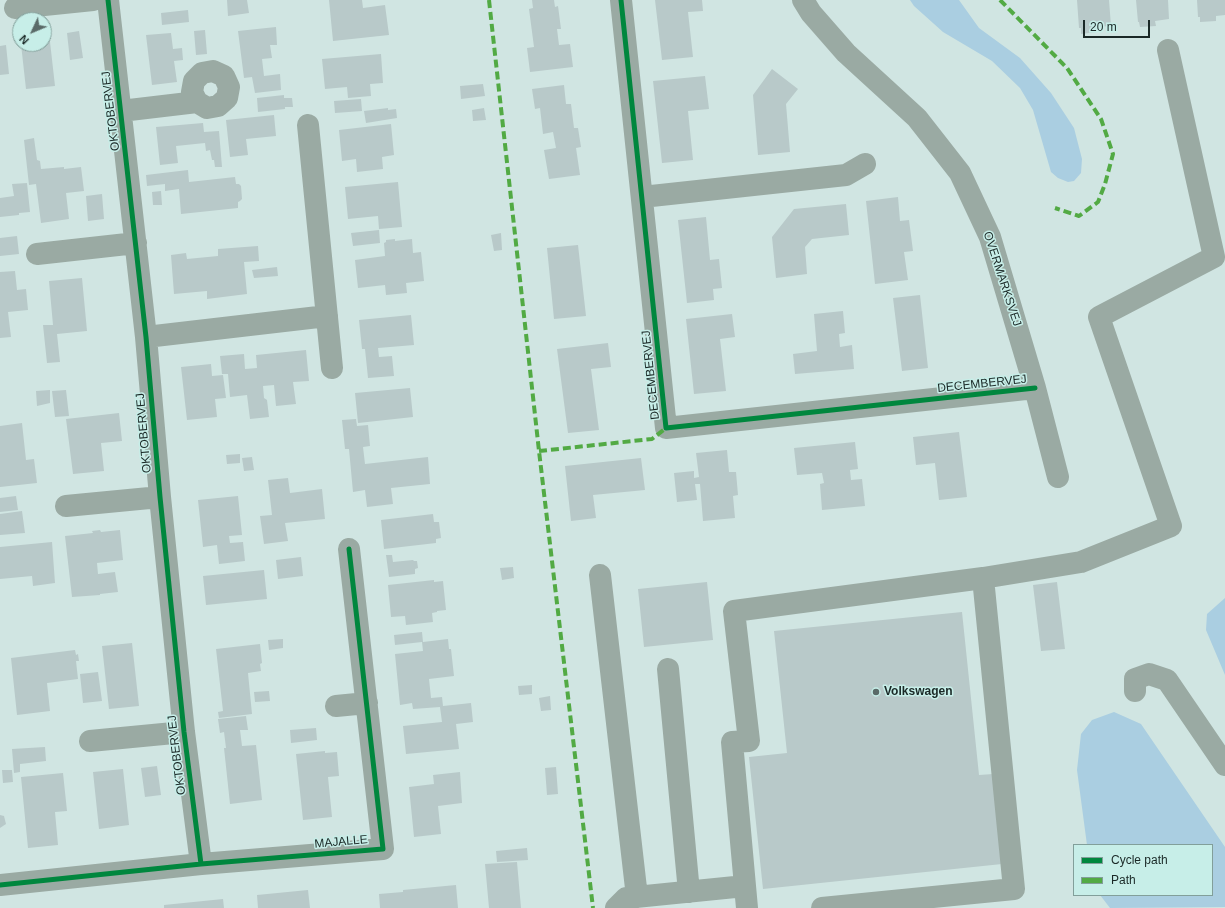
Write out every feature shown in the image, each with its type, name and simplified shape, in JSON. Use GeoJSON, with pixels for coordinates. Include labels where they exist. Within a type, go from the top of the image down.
{"type":"FeatureCollection","features":[{"type":"Feature","properties":{"kind":"street"},"geometry":{"type":"LineString","coordinates":[[15,8],[92,0]]}},
{"type":"Feature","properties":{"kind":"street","name":"OKTOBERVEJ"},"geometry":{"type":"LineString","coordinates":[[108,0],[146,337],[160,497],[184,732],[201,864]]}},
{"type":"Feature","properties":{"kind":"street","name":"DECEMBERVEJ"},"geometry":{"type":"LineString","coordinates":[[621,0],[666,428],[1035,388]]}},
{"type":"Feature","properties":{"kind":"street","name":"OVERMARKSVEJ"},"geometry":{"type":"LineString","coordinates":[[803,0],[811,13],[846,53],[917,118],[960,173],[990,237],[1035,388],[1058,477]]}},
{"type":"Feature","properties":{"kind":"street"},"geometry":{"type":"LineString","coordinates":[[747,908],[732,742],[749,741],[734,611],[983,578],[1081,562],[1171,526],[1098,317],[1214,257],[1168,50]]}},
{"type":"Feature","properties":{"kind":"street","name":"OKTOBERVEJ"},"geometry":{"type":"LineString","coordinates":[[121,111],[197,102]]}},
{"type":"Feature","properties":{"kind":"street"},"geometry":{"type":"LineString","coordinates":[[308,125],[332,368]]}},
{"type":"Feature","properties":{"kind":"street"},"geometry":{"type":"LineString","coordinates":[[642,197],[846,175],[865,164]]}},
{"type":"Feature","properties":{"kind":"street"},"geometry":{"type":"LineString","coordinates":[[37,254],[136,243]]}},
{"type":"Feature","properties":{"kind":"street"},"geometry":{"type":"LineString","coordinates":[[146,337],[327,316]]}},
{"type":"Feature","properties":{"kind":"street"},"geometry":{"type":"LineString","coordinates":[[66,506],[160,497]]}},
{"type":"Feature","properties":{"kind":"street","name":"MAJALLE"},"geometry":{"type":"LineString","coordinates":[[0,885],[201,864],[383,849],[349,549]]}},
{"type":"Feature","properties":{"kind":"street"},"geometry":{"type":"LineString","coordinates":[[600,575],[637,897]]}},
{"type":"Feature","properties":{"kind":"street"},"geometry":{"type":"LineString","coordinates":[[822,908],[1014,888],[983,578]]}},
{"type":"Feature","properties":{"kind":"street"},"geometry":{"type":"LineString","coordinates":[[668,669],[689,892]]}},
{"type":"Feature","properties":{"kind":"street"},"geometry":{"type":"LineString","coordinates":[[1136,691],[1135,680],[1149,674],[1167,680],[1225,765]]}},
{"type":"Feature","properties":{"kind":"street"},"geometry":{"type":"LineString","coordinates":[[336,706],[367,703]]}},
{"type":"Feature","properties":{"kind":"street","name":"OKTOBERVEJ"},"geometry":{"type":"LineString","coordinates":[[90,741],[184,732]]}},
{"type":"Feature","properties":{"kind":"street"},"geometry":{"type":"LineString","coordinates":[[616,908],[626,898],[745,886]]}},
{"type":"Feature","properties":{"kind":"water"},"geometry":{"type":"Polygon","coordinates":[[[910,0],[959,0],[979,28],[1020,58],[1051,93],[1074,128],[1082,159],[1081,173],[1074,181],[1068,182],[1058,178],[1051,172],[1033,110],[1020,88],[992,61],[943,32],[914,6],[910,0]]]}},
{"type":"Feature","properties":{"kind":"water"},"geometry":{"type":"Polygon","coordinates":[[[1225,598],[1225,675],[1206,630],[1207,614],[1225,598]]]}},
{"type":"Feature","properties":{"kind":"water"},"geometry":{"type":"Polygon","coordinates":[[[1114,712],[1141,724],[1225,847],[1225,907],[1110,908],[1101,896],[1213,896],[1213,844],[1087,844],[1077,770],[1081,734],[1092,720],[1114,712]]]}},
{"type":"Feature","properties":{"kind":"building"},"geometry":{"type":"Polygon","coordinates":[[[227,0],[247,0],[249,13],[228,16],[227,0]]]}},
{"type":"Feature","properties":{"kind":"building"},"geometry":{"type":"Polygon","coordinates":[[[329,0],[362,0],[363,8],[385,5],[389,35],[333,41],[329,0]]]}},
{"type":"Feature","properties":{"kind":"building"},"geometry":{"type":"Polygon","coordinates":[[[532,0],[554,0],[555,7],[558,6],[561,29],[557,29],[559,45],[570,44],[573,67],[530,72],[527,48],[534,47],[529,9],[533,8],[532,0]]]}},
{"type":"Feature","properties":{"kind":"building"},"geometry":{"type":"Polygon","coordinates":[[[655,0],[702,0],[703,11],[688,12],[693,57],[662,60],[655,0]]]}},
{"type":"Feature","properties":{"kind":"building"},"geometry":{"type":"Polygon","coordinates":[[[1077,0],[1109,0],[1111,26],[1096,27],[1097,32],[1081,34],[1081,28],[1079,28],[1077,0]]]}},
{"type":"Feature","properties":{"kind":"building"},"geometry":{"type":"Polygon","coordinates":[[[1136,0],[1168,0],[1169,19],[1155,21],[1156,26],[1140,27],[1138,22],[1136,0]]]}},
{"type":"Feature","properties":{"kind":"building"},"geometry":{"type":"Polygon","coordinates":[[[1197,0],[1225,0],[1225,15],[1216,16],[1216,21],[1200,22],[1200,17],[1198,17],[1197,0]]]}},
{"type":"Feature","properties":{"kind":"building"},"geometry":{"type":"Polygon","coordinates":[[[188,10],[189,22],[162,25],[161,13],[188,10]]]}},
{"type":"Feature","properties":{"kind":"building"},"geometry":{"type":"Polygon","coordinates":[[[276,27],[277,45],[270,45],[272,58],[262,59],[264,76],[280,74],[281,90],[255,93],[252,77],[244,78],[238,31],[276,27]]]}},
{"type":"Feature","properties":{"kind":"building"},"geometry":{"type":"Polygon","coordinates":[[[205,30],[207,54],[196,55],[194,31],[205,30]]]}},
{"type":"Feature","properties":{"kind":"building"},"geometry":{"type":"Polygon","coordinates":[[[79,31],[83,58],[70,60],[67,33],[79,31]]]}},
{"type":"Feature","properties":{"kind":"building"},"geometry":{"type":"Polygon","coordinates":[[[171,33],[173,49],[182,48],[183,60],[174,61],[177,82],[152,85],[146,35],[171,33]]]}},
{"type":"Feature","properties":{"kind":"building"},"geometry":{"type":"Polygon","coordinates":[[[6,45],[9,74],[0,75],[0,46],[6,45]]]}},
{"type":"Feature","properties":{"kind":"building"},"geometry":{"type":"Polygon","coordinates":[[[22,52],[51,52],[55,86],[26,89],[22,52]]]}},
{"type":"Feature","properties":{"kind":"building"},"geometry":{"type":"Polygon","coordinates":[[[381,54],[383,83],[370,84],[371,96],[348,98],[347,87],[325,89],[322,59],[381,54]]]}},
{"type":"Feature","properties":{"kind":"building"},"geometry":{"type":"Polygon","coordinates":[[[772,69],[798,89],[786,104],[790,152],[758,155],[753,95],[772,69]]]}},
{"type":"Feature","properties":{"kind":"building"},"geometry":{"type":"Polygon","coordinates":[[[705,76],[709,109],[688,111],[693,160],[662,163],[653,81],[705,76]]]}},
{"type":"Feature","properties":{"kind":"building"},"geometry":{"type":"Polygon","coordinates":[[[483,84],[485,96],[461,99],[460,86],[483,84]]]}},
{"type":"Feature","properties":{"kind":"building"},"geometry":{"type":"Polygon","coordinates":[[[564,85],[566,104],[571,104],[574,128],[578,128],[581,147],[576,148],[580,175],[549,179],[544,150],[556,148],[553,132],[543,134],[540,108],[535,109],[532,89],[564,85]]]}},
{"type":"Feature","properties":{"kind":"building"},"geometry":{"type":"Polygon","coordinates":[[[284,95],[284,98],[292,98],[293,107],[258,112],[257,98],[284,95]]]}},
{"type":"Feature","properties":{"kind":"building"},"geometry":{"type":"Polygon","coordinates":[[[361,99],[362,111],[335,113],[334,101],[361,99]]]}},
{"type":"Feature","properties":{"kind":"building"},"geometry":{"type":"Polygon","coordinates":[[[388,108],[388,110],[396,109],[397,118],[366,123],[364,111],[388,108]]]}},
{"type":"Feature","properties":{"kind":"building"},"geometry":{"type":"Polygon","coordinates":[[[484,108],[486,120],[473,121],[472,110],[484,108]]]}},
{"type":"Feature","properties":{"kind":"building"},"geometry":{"type":"Polygon","coordinates":[[[274,115],[276,136],[246,139],[248,155],[230,157],[226,120],[274,115]]]}},
{"type":"Feature","properties":{"kind":"building"},"geometry":{"type":"Polygon","coordinates":[[[203,123],[204,132],[219,131],[222,167],[215,167],[210,150],[206,151],[205,143],[176,146],[178,163],[160,165],[156,127],[203,123]]]}},
{"type":"Feature","properties":{"kind":"building"},"geometry":{"type":"Polygon","coordinates":[[[391,124],[394,155],[382,157],[383,169],[357,172],[356,159],[342,161],[339,130],[391,124]]]}},
{"type":"Feature","properties":{"kind":"building"},"geometry":{"type":"Polygon","coordinates":[[[34,138],[37,160],[40,161],[41,169],[81,167],[84,191],[66,193],[69,219],[41,223],[36,184],[29,185],[24,140],[34,138]]]}},
{"type":"Feature","properties":{"kind":"building"},"geometry":{"type":"Polygon","coordinates":[[[188,170],[189,182],[235,177],[236,184],[241,186],[242,199],[238,202],[238,208],[181,214],[179,189],[165,191],[165,184],[147,186],[146,175],[188,170]]]}},
{"type":"Feature","properties":{"kind":"building"},"geometry":{"type":"Polygon","coordinates":[[[398,182],[402,227],[379,229],[378,216],[348,219],[345,187],[398,182]]]}},
{"type":"Feature","properties":{"kind":"building"},"geometry":{"type":"Polygon","coordinates":[[[27,183],[30,212],[0,217],[0,198],[14,196],[12,184],[27,183]]]}},
{"type":"Feature","properties":{"kind":"building"},"geometry":{"type":"Polygon","coordinates":[[[161,191],[162,205],[153,205],[152,192],[161,191]]]}},
{"type":"Feature","properties":{"kind":"building"},"geometry":{"type":"Polygon","coordinates":[[[102,194],[104,219],[88,221],[86,196],[102,194]]]}},
{"type":"Feature","properties":{"kind":"building"},"geometry":{"type":"Polygon","coordinates":[[[898,197],[900,221],[909,220],[913,251],[904,252],[908,280],[875,284],[866,201],[898,197]]]}},
{"type":"Feature","properties":{"kind":"building"},"geometry":{"type":"Polygon","coordinates":[[[846,204],[849,235],[812,239],[805,247],[807,274],[776,278],[772,237],[794,209],[846,204]]]}},
{"type":"Feature","properties":{"kind":"building"},"geometry":{"type":"Polygon","coordinates":[[[706,217],[710,260],[719,259],[722,288],[713,289],[714,300],[687,303],[678,220],[706,217]]]}},
{"type":"Feature","properties":{"kind":"building"},"geometry":{"type":"Polygon","coordinates":[[[379,230],[380,243],[353,246],[351,233],[379,230]]]}},
{"type":"Feature","properties":{"kind":"building"},"geometry":{"type":"Polygon","coordinates":[[[501,233],[502,250],[494,251],[491,235],[501,233]]]}},
{"type":"Feature","properties":{"kind":"building"},"geometry":{"type":"Polygon","coordinates":[[[17,236],[19,254],[0,256],[0,238],[17,236]]]}},
{"type":"Feature","properties":{"kind":"building"},"geometry":{"type":"Polygon","coordinates":[[[395,239],[395,241],[412,239],[413,253],[421,252],[424,281],[406,283],[407,293],[386,295],[385,285],[358,288],[355,260],[385,256],[384,243],[386,240],[395,239]]]}},
{"type":"Feature","properties":{"kind":"building"},"geometry":{"type":"Polygon","coordinates":[[[578,245],[586,316],[554,319],[547,248],[578,245]]]}},
{"type":"Feature","properties":{"kind":"building"},"geometry":{"type":"Polygon","coordinates":[[[258,246],[259,261],[244,262],[247,294],[207,299],[207,291],[174,294],[171,255],[186,253],[187,259],[218,256],[218,249],[258,246]]]}},
{"type":"Feature","properties":{"kind":"building"},"geometry":{"type":"Polygon","coordinates":[[[277,267],[278,276],[254,278],[252,270],[277,267]]]}},
{"type":"Feature","properties":{"kind":"building"},"geometry":{"type":"Polygon","coordinates":[[[15,271],[17,290],[26,289],[28,310],[8,312],[11,337],[0,338],[0,272],[15,271]]]}},
{"type":"Feature","properties":{"kind":"building"},"geometry":{"type":"Polygon","coordinates":[[[82,278],[87,331],[57,334],[60,362],[47,363],[43,325],[53,325],[49,281],[82,278]]]}},
{"type":"Feature","properties":{"kind":"building"},"geometry":{"type":"Polygon","coordinates":[[[920,295],[928,368],[902,371],[893,298],[920,295]]]}},
{"type":"Feature","properties":{"kind":"building"},"geometry":{"type":"Polygon","coordinates":[[[843,311],[845,333],[839,334],[840,347],[852,345],[854,369],[795,374],[793,354],[817,351],[814,314],[843,311]]]}},
{"type":"Feature","properties":{"kind":"building"},"geometry":{"type":"Polygon","coordinates":[[[732,314],[735,337],[720,339],[726,391],[694,394],[686,319],[732,314]]]}},
{"type":"Feature","properties":{"kind":"building"},"geometry":{"type":"Polygon","coordinates":[[[411,315],[414,345],[378,348],[379,357],[392,356],[394,376],[368,378],[365,349],[362,349],[359,320],[411,315]]]}},
{"type":"Feature","properties":{"kind":"building"},"geometry":{"type":"Polygon","coordinates":[[[608,343],[611,367],[591,369],[599,430],[568,433],[557,349],[608,343]]]}},
{"type":"Feature","properties":{"kind":"building"},"geometry":{"type":"Polygon","coordinates":[[[306,350],[309,381],[293,382],[296,404],[276,406],[274,385],[263,386],[264,398],[267,400],[269,417],[250,419],[247,395],[230,397],[228,374],[222,374],[220,356],[244,354],[245,369],[257,368],[256,355],[306,350]]]}},
{"type":"Feature","properties":{"kind":"building"},"geometry":{"type":"Polygon","coordinates":[[[211,364],[212,376],[223,375],[226,398],[215,399],[217,417],[187,420],[181,367],[211,364]]]}},
{"type":"Feature","properties":{"kind":"building"},"geometry":{"type":"Polygon","coordinates":[[[410,388],[413,417],[358,423],[355,393],[410,388]]]}},
{"type":"Feature","properties":{"kind":"building"},"geometry":{"type":"Polygon","coordinates":[[[50,390],[50,403],[37,406],[36,391],[50,390]]]}},
{"type":"Feature","properties":{"kind":"building"},"geometry":{"type":"Polygon","coordinates":[[[66,390],[69,416],[55,417],[52,391],[66,390]]]}},
{"type":"Feature","properties":{"kind":"building"},"geometry":{"type":"Polygon","coordinates":[[[119,413],[122,441],[101,443],[104,471],[73,474],[66,419],[119,413]]]}},
{"type":"Feature","properties":{"kind":"building"},"geometry":{"type":"Polygon","coordinates":[[[356,419],[357,426],[368,425],[370,446],[363,447],[365,464],[428,457],[430,484],[391,488],[393,504],[367,507],[365,490],[353,492],[349,449],[345,449],[342,420],[356,419]]]}},
{"type":"Feature","properties":{"kind":"building"},"geometry":{"type":"Polygon","coordinates":[[[22,423],[26,460],[34,459],[37,483],[0,487],[0,426],[22,423]]]}},
{"type":"Feature","properties":{"kind":"building"},"geometry":{"type":"Polygon","coordinates":[[[959,432],[967,497],[939,500],[935,463],[916,465],[913,437],[959,432]]]}},
{"type":"Feature","properties":{"kind":"building"},"geometry":{"type":"Polygon","coordinates":[[[855,442],[858,469],[850,470],[851,480],[862,479],[865,506],[822,510],[820,484],[824,483],[822,473],[797,475],[794,448],[855,442]]]}},
{"type":"Feature","properties":{"kind":"building"},"geometry":{"type":"Polygon","coordinates":[[[727,450],[729,472],[736,472],[738,495],[733,496],[735,518],[703,521],[700,484],[695,484],[697,500],[677,502],[674,473],[694,471],[694,478],[699,477],[696,453],[727,450]]]}},
{"type":"Feature","properties":{"kind":"building"},"geometry":{"type":"Polygon","coordinates":[[[240,454],[240,463],[227,464],[226,455],[240,454]]]}},
{"type":"Feature","properties":{"kind":"building"},"geometry":{"type":"Polygon","coordinates":[[[252,457],[254,470],[244,471],[242,458],[252,457]]]}},
{"type":"Feature","properties":{"kind":"building"},"geometry":{"type":"Polygon","coordinates":[[[641,458],[645,490],[593,495],[596,518],[571,521],[565,466],[641,458]]]}},
{"type":"Feature","properties":{"kind":"building"},"geometry":{"type":"Polygon","coordinates":[[[288,478],[290,493],[322,489],[325,519],[285,523],[288,541],[264,544],[260,516],[272,515],[268,480],[288,478]]]}},
{"type":"Feature","properties":{"kind":"building"},"geometry":{"type":"Polygon","coordinates":[[[16,496],[18,510],[0,512],[0,498],[16,496]]]}},
{"type":"Feature","properties":{"kind":"building"},"geometry":{"type":"Polygon","coordinates":[[[238,496],[242,535],[229,536],[230,543],[243,542],[245,561],[219,564],[217,545],[203,547],[198,500],[238,496]]]}},
{"type":"Feature","properties":{"kind":"building"},"geometry":{"type":"Polygon","coordinates":[[[22,511],[25,533],[0,535],[0,514],[22,511]]]}},
{"type":"Feature","properties":{"kind":"building"},"geometry":{"type":"Polygon","coordinates":[[[433,514],[434,522],[439,522],[441,538],[436,539],[436,543],[384,549],[381,520],[433,514]]]}},
{"type":"Feature","properties":{"kind":"building"},"geometry":{"type":"Polygon","coordinates":[[[100,530],[101,532],[120,530],[123,560],[97,563],[98,574],[115,572],[118,592],[72,597],[65,536],[93,533],[92,531],[100,530]]]}},
{"type":"Feature","properties":{"kind":"building"},"geometry":{"type":"Polygon","coordinates":[[[52,542],[55,583],[33,586],[32,576],[0,579],[0,547],[52,542]]]}},
{"type":"Feature","properties":{"kind":"building"},"geometry":{"type":"Polygon","coordinates":[[[386,555],[392,555],[393,562],[417,561],[418,568],[415,569],[415,574],[389,577],[386,555]]]}},
{"type":"Feature","properties":{"kind":"building"},"geometry":{"type":"Polygon","coordinates":[[[301,557],[303,576],[278,579],[276,560],[301,557]]]}},
{"type":"Feature","properties":{"kind":"building"},"geometry":{"type":"Polygon","coordinates":[[[513,567],[514,578],[502,580],[500,568],[513,567]]]}},
{"type":"Feature","properties":{"kind":"building"},"geometry":{"type":"Polygon","coordinates":[[[264,570],[267,599],[206,605],[203,576],[264,570]]]}},
{"type":"Feature","properties":{"kind":"building"},"geometry":{"type":"Polygon","coordinates":[[[434,580],[434,582],[443,581],[446,610],[432,613],[433,622],[406,625],[405,616],[391,617],[388,585],[434,580]]]}},
{"type":"Feature","properties":{"kind":"building"},"geometry":{"type":"Polygon","coordinates":[[[707,582],[713,640],[644,647],[638,589],[707,582]]]}},
{"type":"Feature","properties":{"kind":"building"},"geometry":{"type":"Polygon","coordinates":[[[1057,582],[1065,649],[1041,651],[1033,585],[1057,582]]]}},
{"type":"Feature","properties":{"kind":"building","name":"Volkswagen"},"geometry":{"type":"Polygon","coordinates":[[[962,612],[979,775],[993,774],[1002,864],[763,889],[749,757],[787,753],[774,631],[962,612]]]}},
{"type":"Feature","properties":{"kind":"building"},"geometry":{"type":"Polygon","coordinates":[[[422,632],[423,642],[448,639],[449,649],[451,649],[454,676],[429,679],[431,698],[442,697],[443,706],[471,703],[473,722],[456,724],[459,749],[406,754],[403,726],[442,722],[440,707],[413,709],[412,703],[400,705],[395,654],[423,651],[422,642],[395,645],[394,635],[422,632]]]}},
{"type":"Feature","properties":{"kind":"building"},"geometry":{"type":"Polygon","coordinates":[[[283,639],[283,648],[269,650],[268,640],[283,639]]]}},
{"type":"Feature","properties":{"kind":"building"},"geometry":{"type":"Polygon","coordinates":[[[132,643],[139,706],[109,709],[102,646],[132,643]]]}},
{"type":"Feature","properties":{"kind":"building"},"geometry":{"type":"Polygon","coordinates":[[[260,644],[262,663],[260,664],[261,671],[248,673],[252,714],[219,718],[218,712],[223,711],[216,649],[260,644]]]}},
{"type":"Feature","properties":{"kind":"building"},"geometry":{"type":"Polygon","coordinates":[[[75,650],[76,655],[78,654],[79,661],[76,661],[78,679],[47,683],[50,711],[17,715],[11,658],[75,650]]]}},
{"type":"Feature","properties":{"kind":"building"},"geometry":{"type":"Polygon","coordinates":[[[98,672],[102,701],[83,703],[80,674],[98,672]]]}},
{"type":"Feature","properties":{"kind":"building"},"geometry":{"type":"Polygon","coordinates":[[[532,685],[532,694],[519,695],[518,686],[532,685]]]}},
{"type":"Feature","properties":{"kind":"building"},"geometry":{"type":"Polygon","coordinates":[[[269,691],[270,701],[255,702],[254,692],[269,691]]]}},
{"type":"Feature","properties":{"kind":"building"},"geometry":{"type":"Polygon","coordinates":[[[550,696],[551,710],[541,711],[539,698],[550,696]]]}},
{"type":"Feature","properties":{"kind":"building"},"geometry":{"type":"Polygon","coordinates":[[[246,716],[248,730],[240,730],[242,746],[256,745],[262,800],[230,804],[224,748],[226,748],[224,732],[220,733],[218,719],[246,716]]]}},
{"type":"Feature","properties":{"kind":"building"},"geometry":{"type":"Polygon","coordinates":[[[316,728],[317,740],[291,743],[290,730],[316,728]]]}},
{"type":"Feature","properties":{"kind":"building"},"geometry":{"type":"Polygon","coordinates":[[[45,747],[46,761],[20,764],[20,772],[14,773],[12,749],[45,747]]]}},
{"type":"Feature","properties":{"kind":"building"},"geometry":{"type":"Polygon","coordinates":[[[325,751],[325,753],[337,752],[339,776],[328,777],[332,817],[303,820],[296,754],[325,751]]]}},
{"type":"Feature","properties":{"kind":"building"},"geometry":{"type":"Polygon","coordinates":[[[157,766],[161,795],[145,797],[141,768],[157,766]]]}},
{"type":"Feature","properties":{"kind":"building"},"geometry":{"type":"Polygon","coordinates":[[[556,767],[558,794],[547,795],[545,768],[556,767]]]}},
{"type":"Feature","properties":{"kind":"building"},"geometry":{"type":"Polygon","coordinates":[[[123,769],[129,825],[99,829],[93,772],[123,769]]]}},
{"type":"Feature","properties":{"kind":"building"},"geometry":{"type":"Polygon","coordinates":[[[2,770],[12,770],[13,782],[3,783],[2,770]]]}},
{"type":"Feature","properties":{"kind":"building"},"geometry":{"type":"Polygon","coordinates":[[[460,772],[462,803],[438,806],[441,834],[414,837],[409,787],[434,784],[433,775],[460,772]]]}},
{"type":"Feature","properties":{"kind":"building"},"geometry":{"type":"Polygon","coordinates":[[[63,773],[67,811],[55,812],[58,845],[28,848],[21,777],[63,773]]]}},
{"type":"Feature","properties":{"kind":"building"},"geometry":{"type":"Polygon","coordinates":[[[0,815],[4,816],[6,824],[0,828],[0,815]]]}},
{"type":"Feature","properties":{"kind":"building"},"geometry":{"type":"Polygon","coordinates":[[[527,848],[528,860],[497,862],[496,851],[527,848]]]}},
{"type":"Feature","properties":{"kind":"building"},"geometry":{"type":"Polygon","coordinates":[[[517,862],[521,908],[489,908],[485,864],[517,862]]]}},
{"type":"Feature","properties":{"kind":"building"},"geometry":{"type":"Polygon","coordinates":[[[456,885],[458,908],[380,908],[379,894],[456,885]]]}},
{"type":"Feature","properties":{"kind":"building"},"geometry":{"type":"Polygon","coordinates":[[[308,890],[310,908],[258,908],[257,895],[308,890]]]}},
{"type":"Feature","properties":{"kind":"building"},"geometry":{"type":"Polygon","coordinates":[[[223,899],[224,908],[164,908],[164,905],[223,899]]]}},
{"type":"Feature","properties":{"kind":"marked path"},"geometry":{"type":"LineString","coordinates":[[489,0],[539,451],[593,908]]}},
{"type":"Feature","properties":{"kind":"marked path"},"geometry":{"type":"LineString","coordinates":[[1000,0],[1067,68],[1101,119],[1113,154],[1105,184],[1098,202],[1079,216],[1055,208]]}},
{"type":"Feature","properties":{"kind":"marked path"},"geometry":{"type":"LineString","coordinates":[[539,451],[652,439],[666,428]]}},
{"type":"Feature","properties":{"kind":"cycle path"},"geometry":{"type":"LineString","coordinates":[[108,0],[146,337],[160,497],[184,732],[201,864]]}},
{"type":"Feature","properties":{"kind":"cycle path"},"geometry":{"type":"LineString","coordinates":[[621,0],[666,428],[1035,388]]}},
{"type":"Feature","properties":{"kind":"cycle path"},"geometry":{"type":"LineString","coordinates":[[0,885],[201,864],[383,849],[349,549]]}},
{"type":"Feature","properties":{"kind":"place","name":"Volkswagen"},"geometry":{"type":"Point","coordinates":[876,692]}}]}
